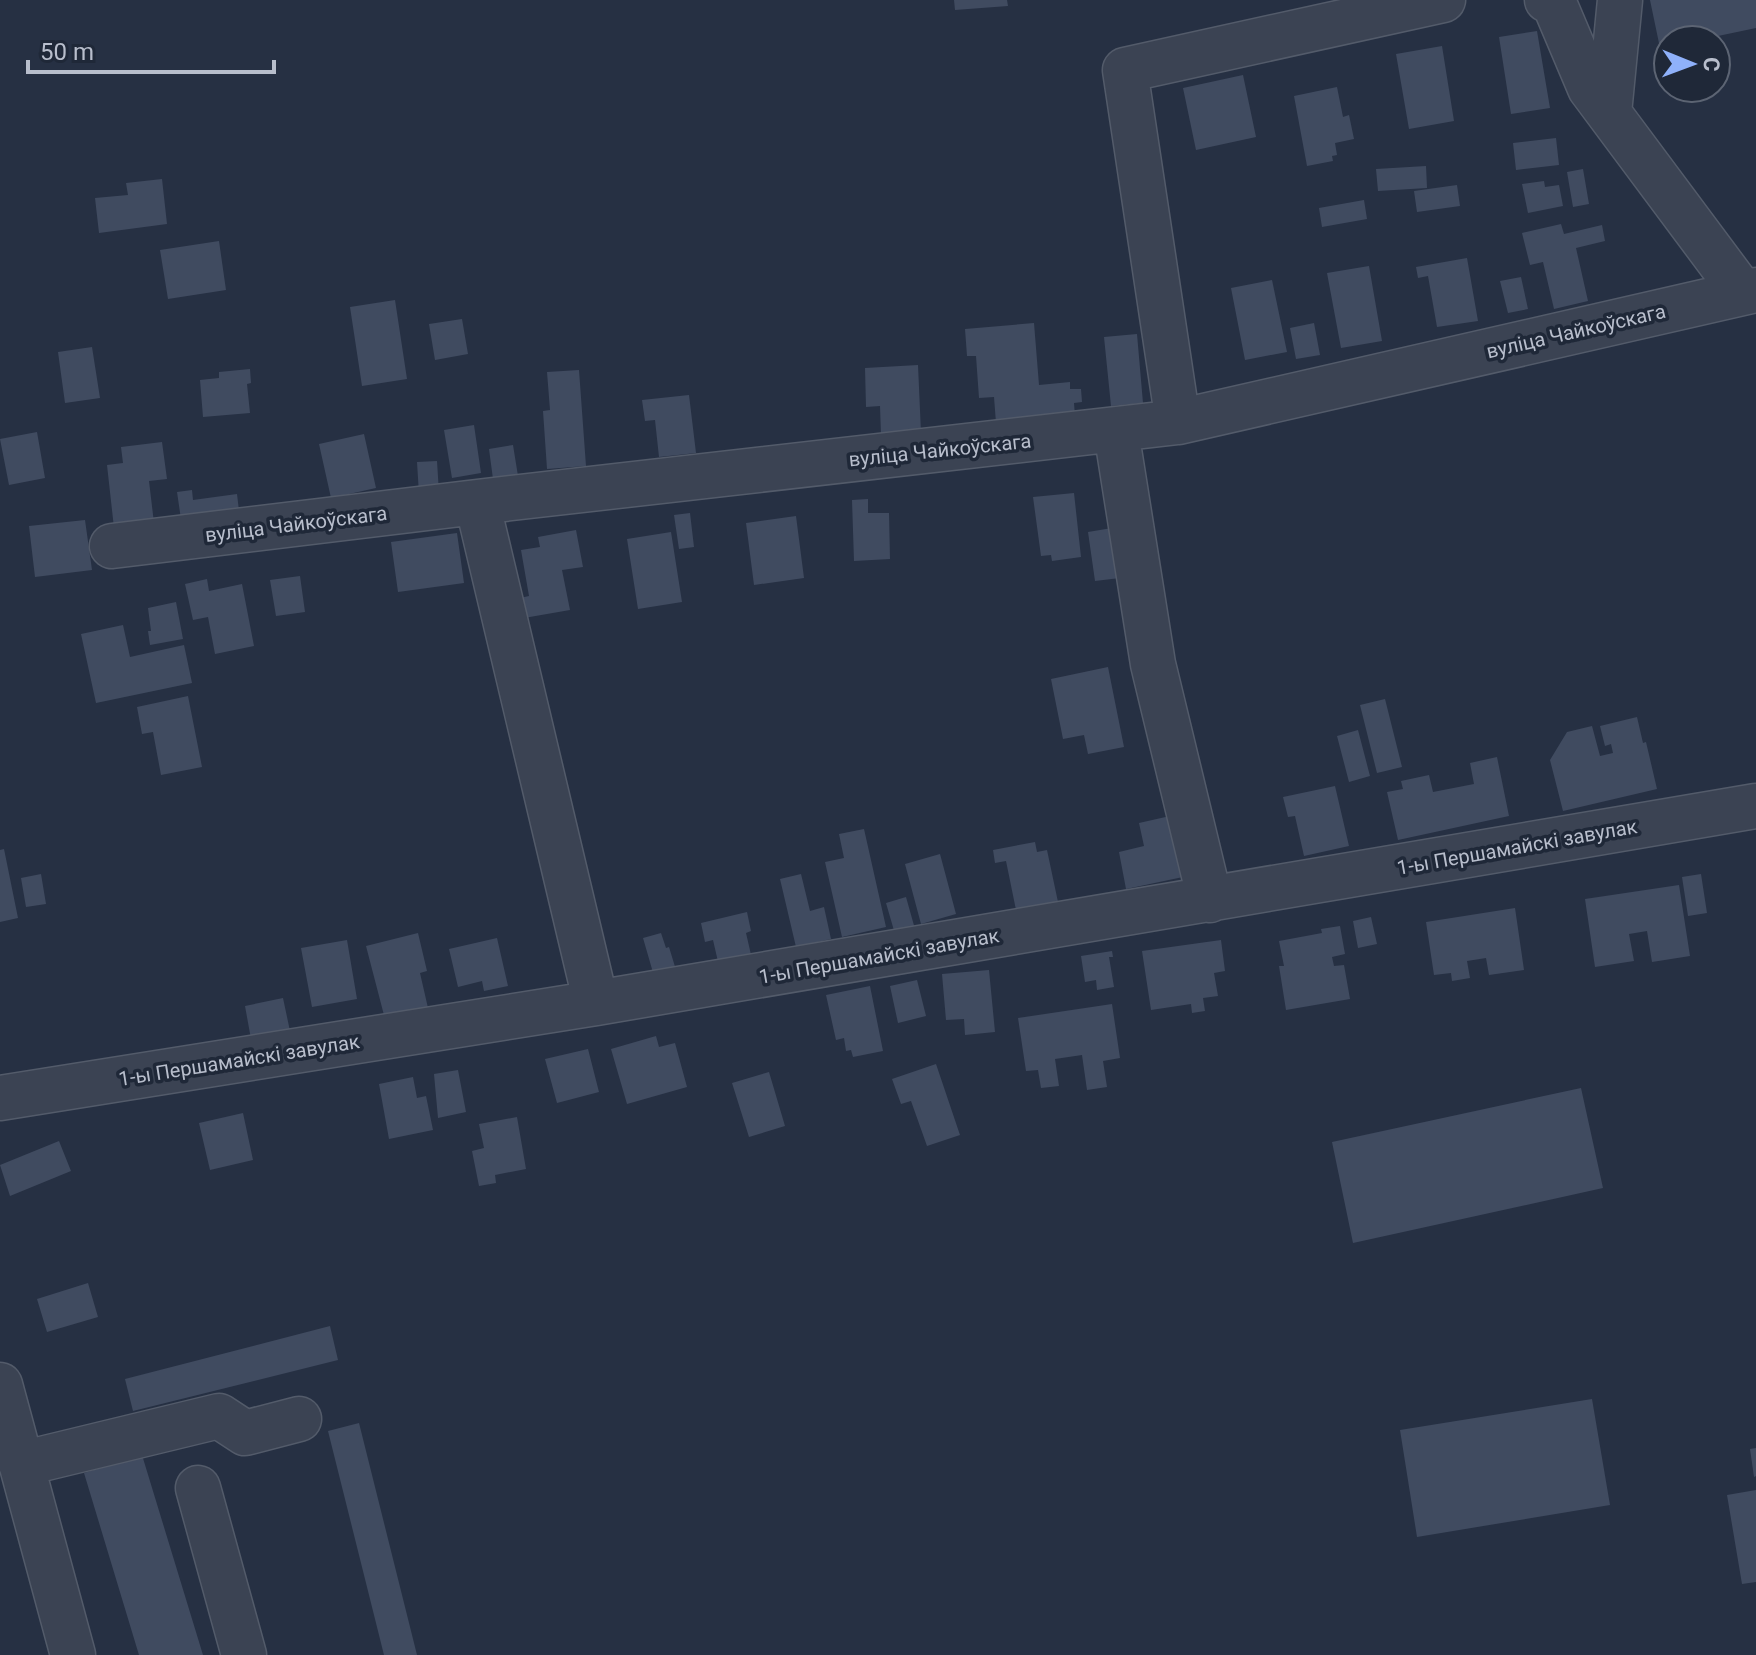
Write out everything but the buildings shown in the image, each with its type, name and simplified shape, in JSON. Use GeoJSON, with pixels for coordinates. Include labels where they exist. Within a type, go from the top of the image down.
{"type":"FeatureCollection","features":[{"type":"Feature","properties":{"kind":"street"},"geometry":{"type":"LineString","coordinates":[[1178,422],[1125,70],[1443,0]]}},
{"type":"Feature","properties":{"kind":"street"},"geometry":{"type":"LineString","coordinates":[[1547,0],[1554,3],[1590,88],[1749,291]]}},
{"type":"Feature","properties":{"kind":"street"},"geometry":{"type":"LineString","coordinates":[[1609,113],[1620,0]]}},
{"type":"Feature","properties":{"kind":"street","name":"вуліца Чайкоўскага"},"geometry":{"type":"LineString","coordinates":[[112,546],[1178,422],[1749,291]]}},
{"type":"Feature","properties":{"kind":"street"},"geometry":{"type":"LineString","coordinates":[[1116,431],[1153,664],[1210,900]]}},
{"type":"Feature","properties":{"kind":"street"},"geometry":{"type":"LineString","coordinates":[[477,502],[596,1003]]}},
{"type":"Feature","properties":{"kind":"street","name":"1-ы Першамайскі завулак"},"geometry":{"type":"LineString","coordinates":[[0,1098],[596,1003],[1756,806]]}},
{"type":"Feature","properties":{"kind":"street"},"geometry":{"type":"LineString","coordinates":[[0,1385],[73,1655]]}},
{"type":"Feature","properties":{"kind":"street"},"geometry":{"type":"LineString","coordinates":[[21,1464],[219,1416],[245,1433],[299,1419]]}},
{"type":"Feature","properties":{"kind":"street"},"geometry":{"type":"LineString","coordinates":[[198,1488],[244,1655]]}}]}
